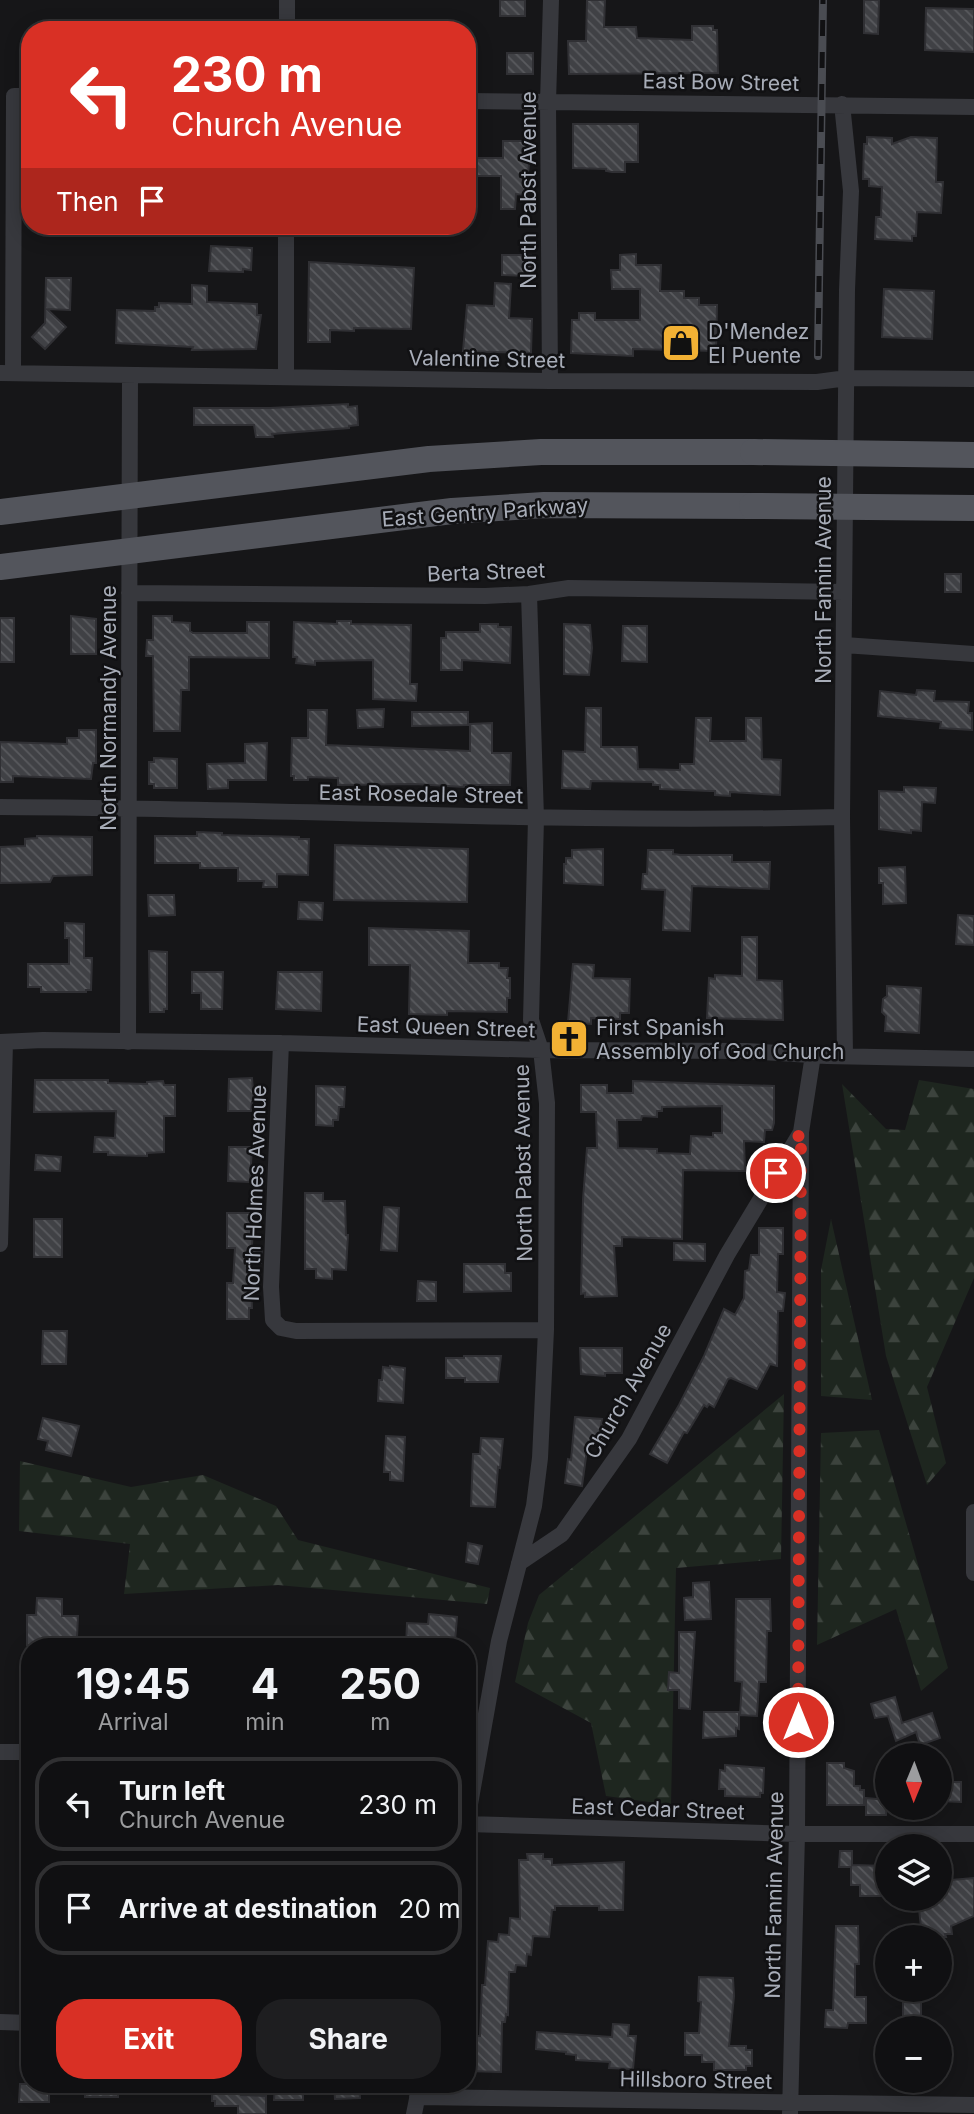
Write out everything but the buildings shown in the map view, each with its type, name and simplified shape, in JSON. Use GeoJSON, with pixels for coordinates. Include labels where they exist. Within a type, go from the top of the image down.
{"type":"FeatureCollection","features":[{"type":"Feature","properties":{"kind":"main road"},"geometry":{"type":"LineString","coordinates":[[0,512],[402,462],[481,455],[541,452],[753,452],[974,455]]}},
{"type":"Feature","properties":{"kind":"main road","name":"East Gentry Parkway"},"geometry":{"type":"LineString","coordinates":[[0,567],[390,517],[488,508],[544,505],[974,508]]}},
{"type":"Feature","properties":{"kind":"street"},"geometry":{"type":"LineString","coordinates":[[287,0],[287,21]]}},
{"type":"Feature","properties":{"kind":"street","name":"North Pabst Avenue"},"geometry":{"type":"LineString","coordinates":[[550,381],[548,102],[551,0]]}},
{"type":"Feature","properties":{"kind":"street","name":"East Bow Street"},"geometry":{"type":"LineString","coordinates":[[476,101],[974,107]]}},
{"type":"Feature","properties":{"kind":"street","name":"North Fannin Avenue"},"geometry":{"type":"LineString","coordinates":[[842,104],[850,191],[843,592],[845,1056]]}},
{"type":"Feature","properties":{"kind":"street"},"geometry":{"type":"LineString","coordinates":[[7,373],[21,114]]}},
{"type":"Feature","properties":{"kind":"street"},"geometry":{"type":"LineString","coordinates":[[286,235],[286,377]]}},
{"type":"Feature","properties":{"kind":"street","name":"Valentine Street"},"geometry":{"type":"LineString","coordinates":[[7,373],[550,381],[817,382],[847,378],[974,379]]}},
{"type":"Feature","properties":{"kind":"street","name":"North Normandy Avenue"},"geometry":{"type":"LineString","coordinates":[[128,1042],[130,375]]}},
{"type":"Feature","properties":{"kind":"street","name":"Berta Street"},"geometry":{"type":"LineString","coordinates":[[129,593],[529,594],[569,588],[843,592]]}},
{"type":"Feature","properties":{"kind":"street","name":"North Pabst Avenue"},"geometry":{"type":"LineString","coordinates":[[519,1563],[534,1506],[540,1458],[546,1330],[547,1103],[541,1051],[531,1020],[536,818],[529,594]]}},
{"type":"Feature","properties":{"kind":"street"},"geometry":{"type":"LineString","coordinates":[[844,645],[974,654]]}},
{"type":"Feature","properties":{"kind":"street","name":"East Rosedale Street"},"geometry":{"type":"LineString","coordinates":[[0,807],[128,807],[536,818],[842,817]]}},
{"type":"Feature","properties":{"kind":"street"},"geometry":{"type":"LineString","coordinates":[[0,1244],[2,1042]]}},
{"type":"Feature","properties":{"kind":"street","name":"East Queen Street"},"geometry":{"type":"LineString","coordinates":[[2,1042],[281,1043],[541,1051],[746,1051],[974,1059]]}},
{"type":"Feature","properties":{"kind":"street","name":"North Holmes Avenue"},"geometry":{"type":"LineString","coordinates":[[281,1043],[271,1287],[273,1320],[281,1328],[296,1331],[546,1330]]}},
{"type":"Feature","properties":{"kind":"street","name":"Church Avenue"},"geometry":{"type":"LineString","coordinates":[[519,1563],[562,1534],[629,1439],[727,1255],[801,1132],[813,1055]]}},
{"type":"Feature","properties":{"kind":"street","name":"North Fannin Avenue"},"geometry":{"type":"LineString","coordinates":[[790,2108],[797,1834],[801,1132]]}},
{"type":"Feature","properties":{"kind":"street"},"geometry":{"type":"LineString","coordinates":[[974,1512],[974,1573]]}},
{"type":"Feature","properties":{"kind":"street"},"geometry":{"type":"LineString","coordinates":[[476,1746],[519,1563]]}},
{"type":"Feature","properties":{"kind":"street"},"geometry":{"type":"LineString","coordinates":[[0,1752],[21,1752]]}},
{"type":"Feature","properties":{"kind":"street","name":"East Cedar Street"},"geometry":{"type":"LineString","coordinates":[[476,1822],[797,1834],[974,1834]]}},
{"type":"Feature","properties":{"kind":"street"},"geometry":{"type":"LineString","coordinates":[[0,2022],[21,2022]]}},
{"type":"Feature","properties":{"kind":"street"},"geometry":{"type":"LineString","coordinates":[[414,2114],[418,2093]]}},
{"type":"Feature","properties":{"kind":"street","name":"Hillsboro Street"},"geometry":{"type":"LineString","coordinates":[[462,2093],[790,2108],[974,2105]]}},
{"type":"Feature","properties":{"kind":"green space"},"geometry":{"type":"Polygon","coordinates":[[[919,1080],[974,1089],[974,1278],[927,1387],[946,1463],[927,1485],[886,1356],[842,1084],[886,1129],[905,1130],[919,1080]]]}},
{"type":"Feature","properties":{"kind":"green space"},"geometry":{"type":"Polygon","coordinates":[[[831,1219],[872,1400],[821,1396],[821,1270],[831,1219]]]}},
{"type":"Feature","properties":{"kind":"green space"},"geometry":{"type":"Polygon","coordinates":[[[784,1394],[781,1559],[676,1568],[671,1805],[606,1796],[591,1723],[515,1682],[528,1623],[539,1595],[784,1394]]]}},
{"type":"Feature","properties":{"kind":"green space"},"geometry":{"type":"Polygon","coordinates":[[[879,1430],[948,1668],[921,1691],[896,1609],[817,1645],[821,1433],[879,1430]]]}},
{"type":"Feature","properties":{"kind":"green space"},"geometry":{"type":"Polygon","coordinates":[[[20,1461],[131,1487],[203,1475],[276,1506],[298,1540],[490,1588],[487,1604],[278,1585],[124,1594],[130,1544],[19,1531],[20,1461]]]}},
{"type":"Feature","properties":{"kind":"railway"},"geometry":{"type":"LineString","coordinates":[[818,356],[823,0]]}},
{"type":"Feature","properties":{"kind":"place","name":"D'Mendez El Puente"},"geometry":{"type":"Point","coordinates":[681,343]}},
{"type":"Feature","properties":{"kind":"place","name":"First Spanish Assembly of God Church"},"geometry":{"type":"Point","coordinates":[569,1039]}},
{"type":"Feature","properties":{"kind":"route"},"geometry":{"type":"LineString","coordinates":[[776,1173],[801,1132],[798,1722]]}}]}
